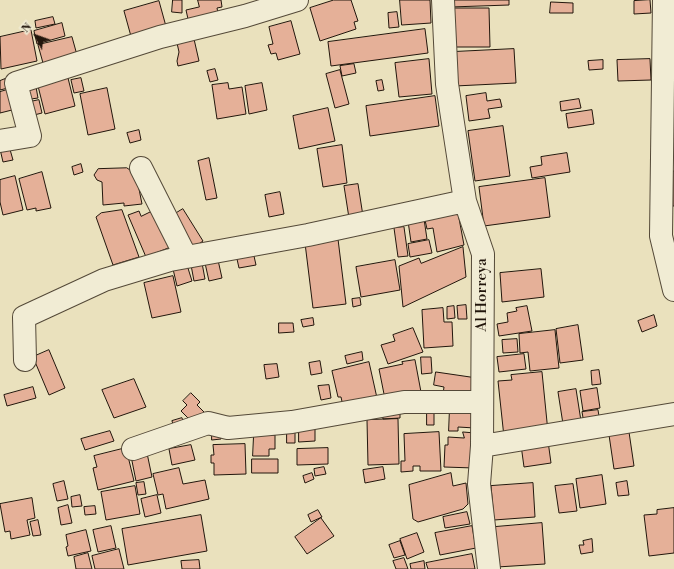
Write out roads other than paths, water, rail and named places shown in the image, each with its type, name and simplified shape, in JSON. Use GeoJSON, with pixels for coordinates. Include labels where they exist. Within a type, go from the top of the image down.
{"type":"FeatureCollection","features":[{"type":"Feature","properties":{"kind":"street"},"geometry":{"type":"LineString","coordinates":[[0,141],[30,136],[16,83],[160,37],[245,16],[298,0]]}},
{"type":"Feature","properties":{"kind":"street","name":"Al Horreya"},"geometry":{"type":"LineString","coordinates":[[444,0],[447,84],[465,201],[483,254],[481,402],[482,446],[479,484],[489,569]]}},
{"type":"Feature","properties":{"kind":"street"},"geometry":{"type":"LineString","coordinates":[[667,1],[669,124],[661,236],[674,290]]}},
{"type":"Feature","properties":{"kind":"street"},"geometry":{"type":"LineString","coordinates":[[141,168],[186,257]]}},
{"type":"Feature","properties":{"kind":"street"},"geometry":{"type":"LineString","coordinates":[[25,360],[24,317],[104,280],[170,260],[308,235],[465,201]]}},
{"type":"Feature","properties":{"kind":"street"},"geometry":{"type":"LineString","coordinates":[[133,449],[208,423],[228,428],[292,422],[404,402],[481,402]]}},
{"type":"Feature","properties":{"kind":"street"},"geometry":{"type":"LineString","coordinates":[[482,446],[674,414]]}}]}
